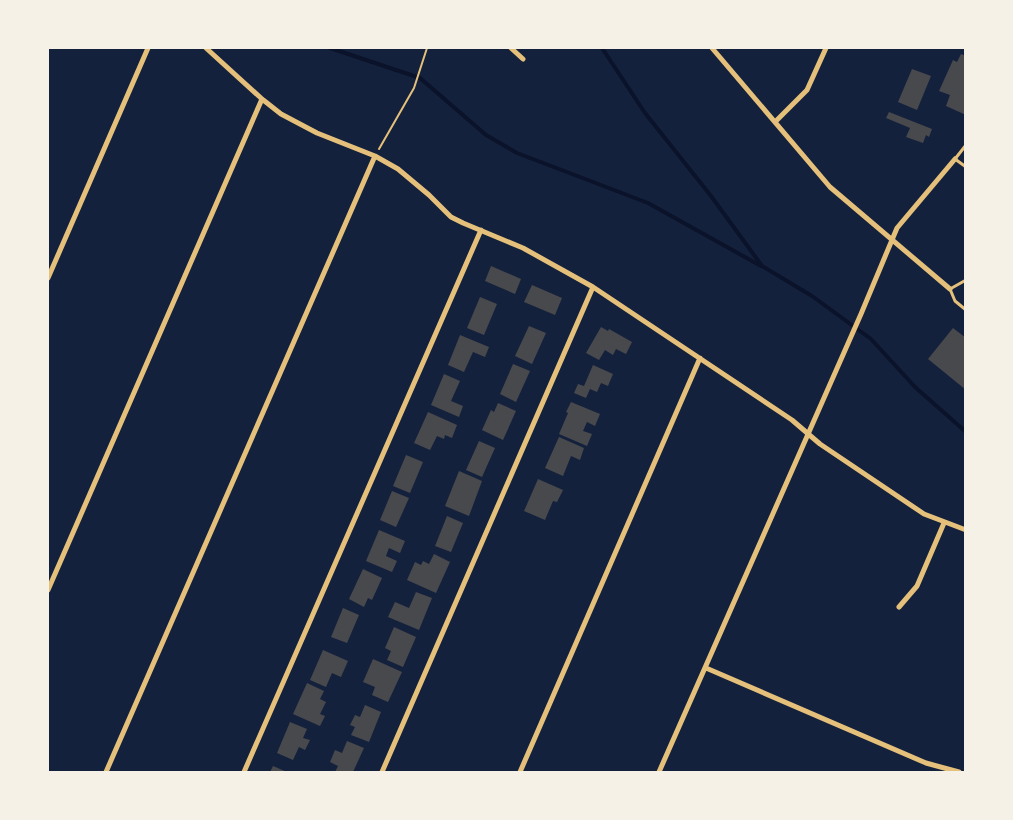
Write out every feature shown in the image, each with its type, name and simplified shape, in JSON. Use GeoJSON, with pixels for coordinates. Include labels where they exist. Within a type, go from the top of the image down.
{"type":"FeatureCollection","features":[{"type":"Feature","properties":{"kind":"street"},"geometry":{"type":"LineString","coordinates":[[48,278],[148,48]]}},
{"type":"Feature","properties":{"kind":"street"},"geometry":{"type":"LineString","coordinates":[[206,48],[281,114],[317,133],[375,156],[398,169],[429,194],[451,217],[462,224],[523,248],[593,287],[792,420],[820,444],[924,514],[966,530]]}},
{"type":"Feature","properties":{"kind":"street"},"geometry":{"type":"LineString","coordinates":[[511,48],[523,59]]}},
{"type":"Feature","properties":{"kind":"street"},"geometry":{"type":"LineString","coordinates":[[712,48],[830,187],[950,289]]}},
{"type":"Feature","properties":{"kind":"street"},"geometry":{"type":"LineString","coordinates":[[775,122],[807,90],[826,48]]}},
{"type":"Feature","properties":{"kind":"street"},"geometry":{"type":"LineString","coordinates":[[48,590],[262,99]]}},
{"type":"Feature","properties":{"kind":"street"},"geometry":{"type":"LineString","coordinates":[[106,772],[375,156]]}},
{"type":"Feature","properties":{"kind":"street"},"geometry":{"type":"LineString","coordinates":[[659,772],[897,228],[955,159]]}},
{"type":"Feature","properties":{"kind":"street"},"geometry":{"type":"LineString","coordinates":[[244,772],[481,230]]}},
{"type":"Feature","properties":{"kind":"street"},"geometry":{"type":"LineString","coordinates":[[382,772],[593,287]]}},
{"type":"Feature","properties":{"kind":"street"},"geometry":{"type":"LineString","coordinates":[[520,772],[700,358]]}},
{"type":"Feature","properties":{"kind":"street"},"geometry":{"type":"LineString","coordinates":[[899,607],[917,586],[944,523]]}},
{"type":"Feature","properties":{"kind":"street"},"geometry":{"type":"LineString","coordinates":[[706,668],[926,763],[959,772]]}},
{"type":"Feature","properties":{"kind":"lane"},"geometry":{"type":"LineString","coordinates":[[966,145],[955,159],[966,167]]}},
{"type":"Feature","properties":{"kind":"lane"},"geometry":{"type":"LineString","coordinates":[[966,280],[950,289],[955,301],[966,310]]}},
{"type":"Feature","properties":{"kind":"path"},"geometry":{"type":"LineString","coordinates":[[375,156],[414,88],[427,48]]}},
{"type":"Feature","properties":{"kind":"building"},"geometry":{"type":"Polygon","coordinates":[[[961,54],[966,56],[966,115],[946,106],[950,95],[939,91],[953,60],[957,62],[961,54]]]}},
{"type":"Feature","properties":{"kind":"building"},"geometry":{"type":"Polygon","coordinates":[[[912,69],[931,76],[917,110],[898,102],[912,69]]]}},
{"type":"Feature","properties":{"kind":"building"},"geometry":{"type":"Polygon","coordinates":[[[889,112],[932,129],[929,137],[926,135],[923,143],[906,137],[910,128],[886,118],[889,112]]]}},
{"type":"Feature","properties":{"kind":"building"},"geometry":{"type":"Polygon","coordinates":[[[491,266],[521,279],[515,294],[485,281],[491,266]]]}},
{"type":"Feature","properties":{"kind":"building"},"geometry":{"type":"Polygon","coordinates":[[[532,285],[562,298],[555,315],[524,302],[532,285]]]}},
{"type":"Feature","properties":{"kind":"building"},"geometry":{"type":"Polygon","coordinates":[[[480,297],[497,304],[484,335],[467,328],[480,297]]]}},
{"type":"Feature","properties":{"kind":"building"},"geometry":{"type":"Polygon","coordinates":[[[529,326],[546,333],[532,364],[515,356],[529,326]]]}},
{"type":"Feature","properties":{"kind":"building"},"geometry":{"type":"Polygon","coordinates":[[[601,327],[608,331],[609,329],[632,342],[626,354],[616,349],[613,355],[605,350],[599,360],[586,353],[601,327]]]}},
{"type":"Feature","properties":{"kind":"building"},"geometry":{"type":"Polygon","coordinates":[[[953,328],[966,338],[966,390],[928,359],[953,328]]]}},
{"type":"Feature","properties":{"kind":"building"},"geometry":{"type":"Polygon","coordinates":[[[460,335],[489,347],[485,357],[473,352],[464,372],[448,365],[460,335]]]}},
{"type":"Feature","properties":{"kind":"building"},"geometry":{"type":"Polygon","coordinates":[[[513,364],[530,371],[516,402],[500,394],[513,364]]]}},
{"type":"Feature","properties":{"kind":"building"},"geometry":{"type":"Polygon","coordinates":[[[593,365],[613,374],[608,386],[601,383],[597,392],[590,389],[586,398],[574,393],[578,384],[584,386],[593,365]]]}},
{"type":"Feature","properties":{"kind":"building"},"geometry":{"type":"Polygon","coordinates":[[[444,374],[460,381],[451,401],[463,406],[459,417],[431,405],[444,374]]]}},
{"type":"Feature","properties":{"kind":"building"},"geometry":{"type":"Polygon","coordinates":[[[571,402],[600,414],[595,426],[587,422],[583,431],[592,434],[587,446],[559,434],[571,402]]]}},
{"type":"Feature","properties":{"kind":"building"},"geometry":{"type":"Polygon","coordinates":[[[498,403],[516,411],[503,440],[482,430],[491,410],[494,412],[498,403]]]}},
{"type":"Feature","properties":{"kind":"building"},"geometry":{"type":"Polygon","coordinates":[[[428,412],[457,425],[452,438],[445,435],[444,439],[437,436],[430,450],[414,443],[428,412]]]}},
{"type":"Feature","properties":{"kind":"building"},"geometry":{"type":"Polygon","coordinates":[[[559,437],[584,448],[580,460],[571,456],[563,476],[545,468],[559,437]]]}},
{"type":"Feature","properties":{"kind":"building"},"geometry":{"type":"Polygon","coordinates":[[[479,441],[495,448],[482,477],[466,470],[479,441]]]}},
{"type":"Feature","properties":{"kind":"building"},"geometry":{"type":"Polygon","coordinates":[[[406,455],[423,462],[410,493],[393,486],[406,455]]]}},
{"type":"Feature","properties":{"kind":"building"},"geometry":{"type":"Polygon","coordinates":[[[459,471],[482,481],[469,516],[445,506],[459,471]]]}},
{"type":"Feature","properties":{"kind":"building"},"geometry":{"type":"Polygon","coordinates":[[[538,479],[563,490],[557,502],[553,501],[545,520],[524,511],[538,479]]]}},
{"type":"Feature","properties":{"kind":"building"},"geometry":{"type":"Polygon","coordinates":[[[392,491],[409,498],[396,527],[380,520],[392,491]]]}},
{"type":"Feature","properties":{"kind":"building"},"geometry":{"type":"Polygon","coordinates":[[[447,516],[463,523],[451,552],[435,546],[447,516]]]}},
{"type":"Feature","properties":{"kind":"building"},"geometry":{"type":"Polygon","coordinates":[[[379,530],[405,541],[400,553],[389,548],[386,556],[397,561],[392,572],[366,561],[379,530]]]}},
{"type":"Feature","properties":{"kind":"building"},"geometry":{"type":"Polygon","coordinates":[[[434,554],[450,562],[436,593],[407,580],[415,562],[421,565],[423,561],[429,564],[434,554]]]}},
{"type":"Feature","properties":{"kind":"building"},"geometry":{"type":"Polygon","coordinates":[[[363,569],[382,578],[372,600],[368,598],[364,607],[349,599],[363,569]]]}},
{"type":"Feature","properties":{"kind":"building"},"geometry":{"type":"Polygon","coordinates":[[[416,592],[432,598],[419,630],[388,617],[395,602],[409,608],[416,592]]]}},
{"type":"Feature","properties":{"kind":"building"},"geometry":{"type":"Polygon","coordinates":[[[343,608],[359,615],[347,643],[331,637],[343,608]]]}},
{"type":"Feature","properties":{"kind":"building"},"geometry":{"type":"Polygon","coordinates":[[[394,627],[416,637],[403,667],[387,660],[391,651],[385,648],[394,627]]]}},
{"type":"Feature","properties":{"kind":"building"},"geometry":{"type":"Polygon","coordinates":[[[323,650],[348,661],[341,677],[332,673],[326,687],[310,680],[323,650]]]}},
{"type":"Feature","properties":{"kind":"building"},"geometry":{"type":"Polygon","coordinates":[[[373,659],[402,672],[388,702],[372,695],[375,687],[363,682],[373,659]]]}},
{"type":"Feature","properties":{"kind":"building"},"geometry":{"type":"Polygon","coordinates":[[[307,683],[324,691],[320,699],[326,702],[320,714],[325,716],[320,726],[293,714],[307,683]]]}},
{"type":"Feature","properties":{"kind":"building"},"geometry":{"type":"Polygon","coordinates":[[[365,705],[381,712],[369,742],[351,735],[355,727],[350,725],[355,715],[360,717],[365,705]]]}},
{"type":"Feature","properties":{"kind":"building"},"geometry":{"type":"Polygon","coordinates":[[[290,722],[307,729],[303,738],[310,740],[305,750],[299,747],[293,760],[277,753],[290,722]]]}},
{"type":"Feature","properties":{"kind":"building"},"geometry":{"type":"Polygon","coordinates":[[[347,741],[364,748],[353,772],[335,772],[338,766],[330,762],[335,750],[342,753],[347,741]]]}},
{"type":"Feature","properties":{"kind":"building"},"geometry":{"type":"Polygon","coordinates":[[[273,766],[287,772],[270,772],[273,766]]]}},
{"type":"Feature","properties":{"kind":"waterway"},"geometry":{"type":"LineString","coordinates":[[330,48],[420,78],[486,135],[517,153],[648,203],[761,266]]}},
{"type":"Feature","properties":{"kind":"waterway"},"geometry":{"type":"LineString","coordinates":[[602,48],[645,113],[711,196],[762,266],[812,296],[871,339],[915,387],[966,432]]}}]}
